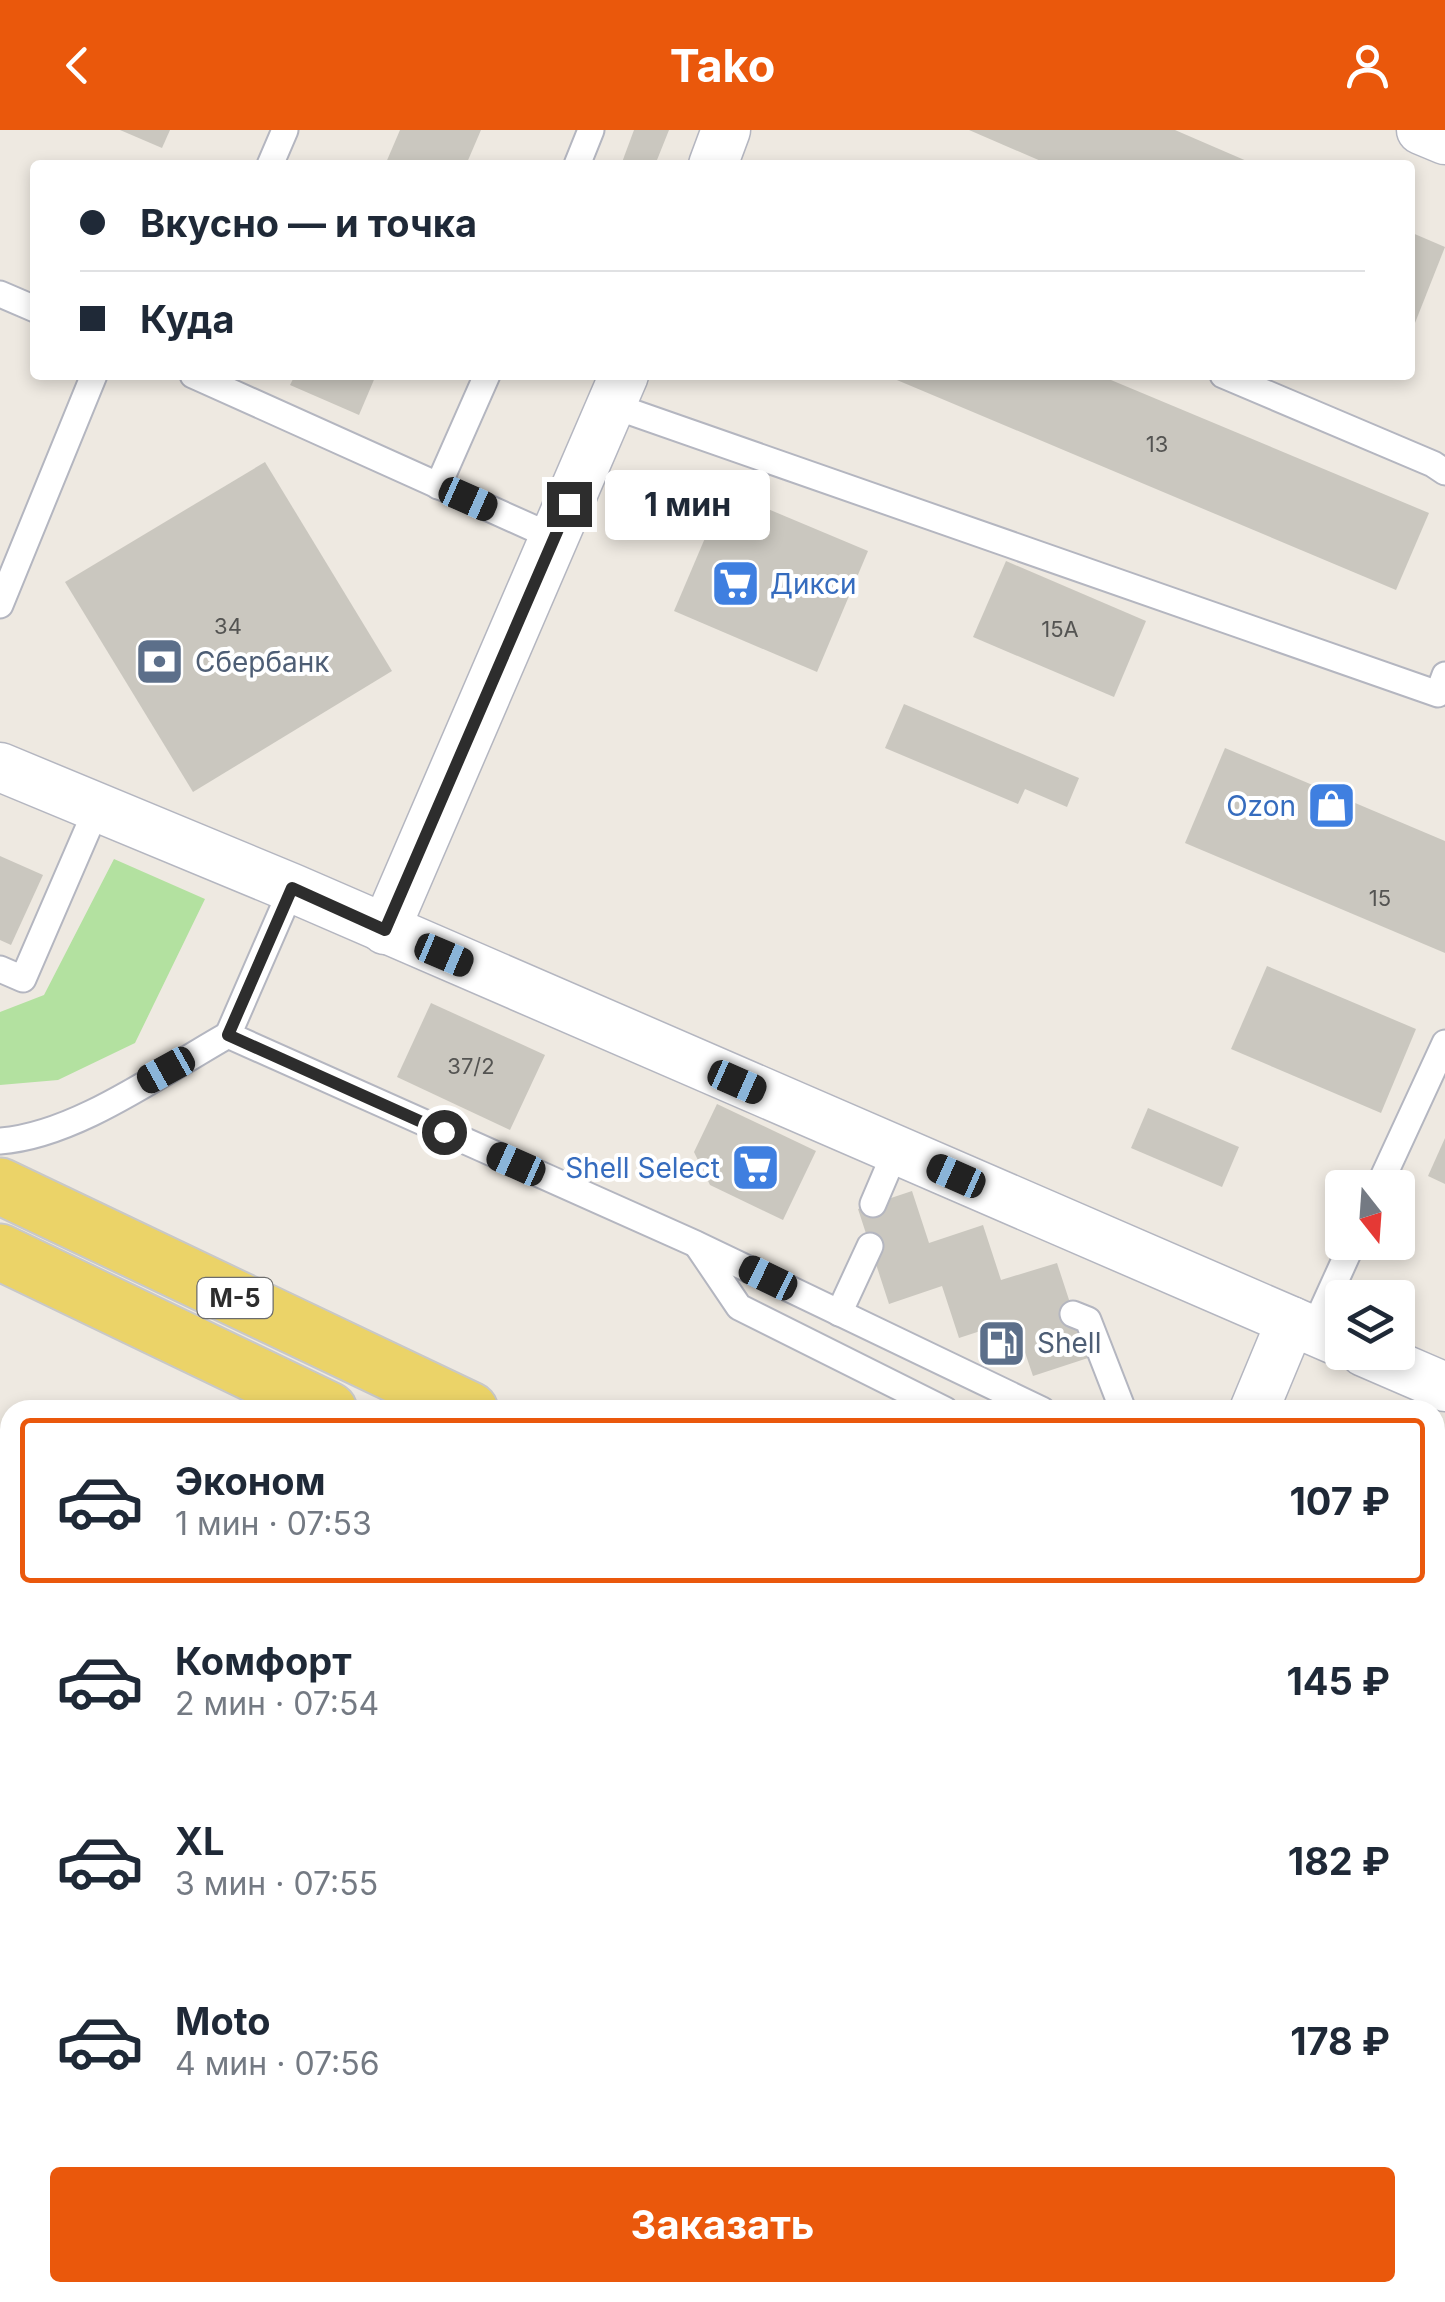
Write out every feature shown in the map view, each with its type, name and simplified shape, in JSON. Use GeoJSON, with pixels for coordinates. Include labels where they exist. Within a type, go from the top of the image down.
{"type":"FeatureCollection","features":[{"type":"Feature","properties":{"kind":"main road","name":"М-5"},"geometry":{"type":"LineString","coordinates":[[0,1186],[449,1400]]}},
{"type":"Feature","properties":{"kind":"main road","name":"М-5"},"geometry":{"type":"LineString","coordinates":[[0,1252],[308,1400]]}},
{"type":"Feature","properties":{"kind":"street"},"geometry":{"type":"LineString","coordinates":[[1421,130],[1445,140]]}},
{"type":"Feature","properties":{"kind":"street"},"geometry":{"type":"LineString","coordinates":[[385,930],[618,390]]}},
{"type":"Feature","properties":{"kind":"street"},"geometry":{"type":"LineString","coordinates":[[0,767],[292,888],[1315,1332],[1262,1400]]}},
{"type":"Feature","properties":{"kind":"street"},"geometry":{"type":"LineString","coordinates":[[1404,1370],[1445,1388]]}},
{"type":"Feature","properties":{"kind":"lane"},"geometry":{"type":"LineString","coordinates":[[272,160],[285,130]]}},
{"type":"Feature","properties":{"kind":"lane"},"geometry":{"type":"LineString","coordinates":[[579,160],[591,130]]}},
{"type":"Feature","properties":{"kind":"lane"},"geometry":{"type":"LineString","coordinates":[[0,294],[30,306]]}},
{"type":"Feature","properties":{"kind":"lane"},"geometry":{"type":"LineString","coordinates":[[0,605],[92,380]]}},
{"type":"Feature","properties":{"kind":"lane"},"geometry":{"type":"LineString","coordinates":[[205,380],[554,538]]}},
{"type":"Feature","properties":{"kind":"lane"},"geometry":{"type":"LineString","coordinates":[[438,486],[485,380]]}},
{"type":"Feature","properties":{"kind":"lane"},"geometry":{"type":"LineString","coordinates":[[1234,380],[1445,472]]}},
{"type":"Feature","properties":{"kind":"lane"},"geometry":{"type":"LineString","coordinates":[[618,390],[1438,694],[1445,676]]}},
{"type":"Feature","properties":{"kind":"lane"},"geometry":{"type":"LineString","coordinates":[[0,969],[23,979],[97,808]]}},
{"type":"Feature","properties":{"kind":"lane"},"geometry":{"type":"LineString","coordinates":[[0,1141],[24,1140],[72,1124],[228,1035],[292,888]]}},
{"type":"Feature","properties":{"kind":"lane"},"geometry":{"type":"LineString","coordinates":[[228,1035],[696,1244],[1021,1400]]}},
{"type":"Feature","properties":{"kind":"lane"},"geometry":{"type":"LineString","coordinates":[[1386,1170],[1445,1043]]}},
{"type":"Feature","properties":{"kind":"lane"},"geometry":{"type":"LineString","coordinates":[[873,1204],[896,1150]]}},
{"type":"Feature","properties":{"kind":"lane"},"geometry":{"type":"LineString","coordinates":[[696,1244],[739,1307],[925,1400]]}},
{"type":"Feature","properties":{"kind":"lane"},"geometry":{"type":"LineString","coordinates":[[838,1312],[870,1246]]}},
{"type":"Feature","properties":{"kind":"lane"},"geometry":{"type":"LineString","coordinates":[[1315,1332],[1345,1260]]}},
{"type":"Feature","properties":{"kind":"lane"},"geometry":{"type":"LineString","coordinates":[[1074,1314],[1088,1320],[1119,1400]]}},
{"type":"Feature","properties":{"kind":"green space"},"geometry":{"type":"Polygon","coordinates":[[[114,859],[205,899],[135,1043],[58,1080],[0,1085],[0,1012],[44,995],[114,859]]]}},
{"type":"Feature","properties":{"kind":"building"},"geometry":{"type":"Polygon","coordinates":[[[120,130],[170,130],[162,148],[120,130]]]}},
{"type":"Feature","properties":{"kind":"building"},"geometry":{"type":"Polygon","coordinates":[[[400,130],[481,130],[468,160],[387,160],[400,130]]]}},
{"type":"Feature","properties":{"kind":"building"},"geometry":{"type":"Polygon","coordinates":[[[634,130],[669,130],[657,160],[623,160],[634,130]]]}},
{"type":"Feature","properties":{"kind":"building"},"geometry":{"type":"Polygon","coordinates":[[[969,130],[1175,130],[1244,160],[1038,160],[969,130]]]}},
{"type":"Feature","properties":{"kind":"building"},"geometry":{"type":"Polygon","coordinates":[[[1415,234],[1445,247],[1415,323],[1415,234]]]}},
{"type":"Feature","properties":{"kind":"building"},"geometry":{"type":"Polygon","coordinates":[[[292,380],[374,380],[359,415],[290,385],[292,380]]]}},
{"type":"Feature","properties":{"kind":"building"},"geometry":{"type":"Polygon","coordinates":[[[897,380],[1111,380],[1429,513],[1396,590],[897,380]]]}},
{"type":"Feature","properties":{"kind":"building"},"geometry":{"type":"Polygon","coordinates":[[[265,462],[392,671],[193,792],[65,582],[265,462]]]}},
{"type":"Feature","properties":{"kind":"building"},"geometry":{"type":"Polygon","coordinates":[[[725,491],[868,551],[817,672],[674,611],[725,491]]]}},
{"type":"Feature","properties":{"kind":"building"},"geometry":{"type":"Polygon","coordinates":[[[1006,561],[1146,621],[1114,697],[973,637],[1006,561]]]}},
{"type":"Feature","properties":{"kind":"building"},"geometry":{"type":"Polygon","coordinates":[[[904,704],[1079,778],[1067,807],[1025,789],[1018,804],[885,748],[904,704]]]}},
{"type":"Feature","properties":{"kind":"building"},"geometry":{"type":"Polygon","coordinates":[[[1225,748],[1445,841],[1445,953],[1185,843],[1225,748]]]}},
{"type":"Feature","properties":{"kind":"building"},"geometry":{"type":"Polygon","coordinates":[[[0,856],[43,875],[11,945],[0,940],[0,856]]]}},
{"type":"Feature","properties":{"kind":"building"},"geometry":{"type":"Polygon","coordinates":[[[1267,966],[1416,1029],[1381,1113],[1231,1049],[1267,966]]]}},
{"type":"Feature","properties":{"kind":"building"},"geometry":{"type":"Polygon","coordinates":[[[431,1003],[545,1055],[510,1130],[397,1077],[431,1003]]]}},
{"type":"Feature","properties":{"kind":"building","name":"Shell Select"},"geometry":{"type":"Polygon","coordinates":[[[717,1104],[816,1151],[783,1220],[710,1185],[694,1152],[717,1104]]]}},
{"type":"Feature","properties":{"kind":"building"},"geometry":{"type":"Polygon","coordinates":[[[1148,1108],[1239,1147],[1222,1187],[1131,1148],[1148,1108]]]}},
{"type":"Feature","properties":{"kind":"building"},"geometry":{"type":"Polygon","coordinates":[[[1445,1138],[1445,1184],[1428,1176],[1445,1138]]]}},
{"type":"Feature","properties":{"kind":"building"},"geometry":{"type":"Polygon","coordinates":[[[912,1191],[929,1243],[983,1225],[1001,1280],[1057,1263],[1088,1358],[1033,1376],[1014,1320],[959,1338],[942,1286],[889,1304],[858,1209],[912,1191]]]}},
{"type":"Feature","properties":{"kind":"place","name":"Дикси"},"geometry":{"type":"Point","coordinates":[735,584]}},
{"type":"Feature","properties":{"kind":"place","name":"Сбербанк"},"geometry":{"type":"Point","coordinates":[160,662]}},
{"type":"Feature","properties":{"kind":"place","name":"Ozon"},"geometry":{"type":"Point","coordinates":[1331,806]}},
{"type":"Feature","properties":{"kind":"place","name":"Shell Select"},"geometry":{"type":"Point","coordinates":[755,1168]}},
{"type":"Feature","properties":{"kind":"place","name":"Shell"},"geometry":{"type":"Point","coordinates":[1002,1343]}},
{"type":"Feature","properties":{"kind":"route"},"geometry":{"type":"LineString","coordinates":[[444,1132],[228,1035],[292,888],[385,930],[569,504]]}}]}
